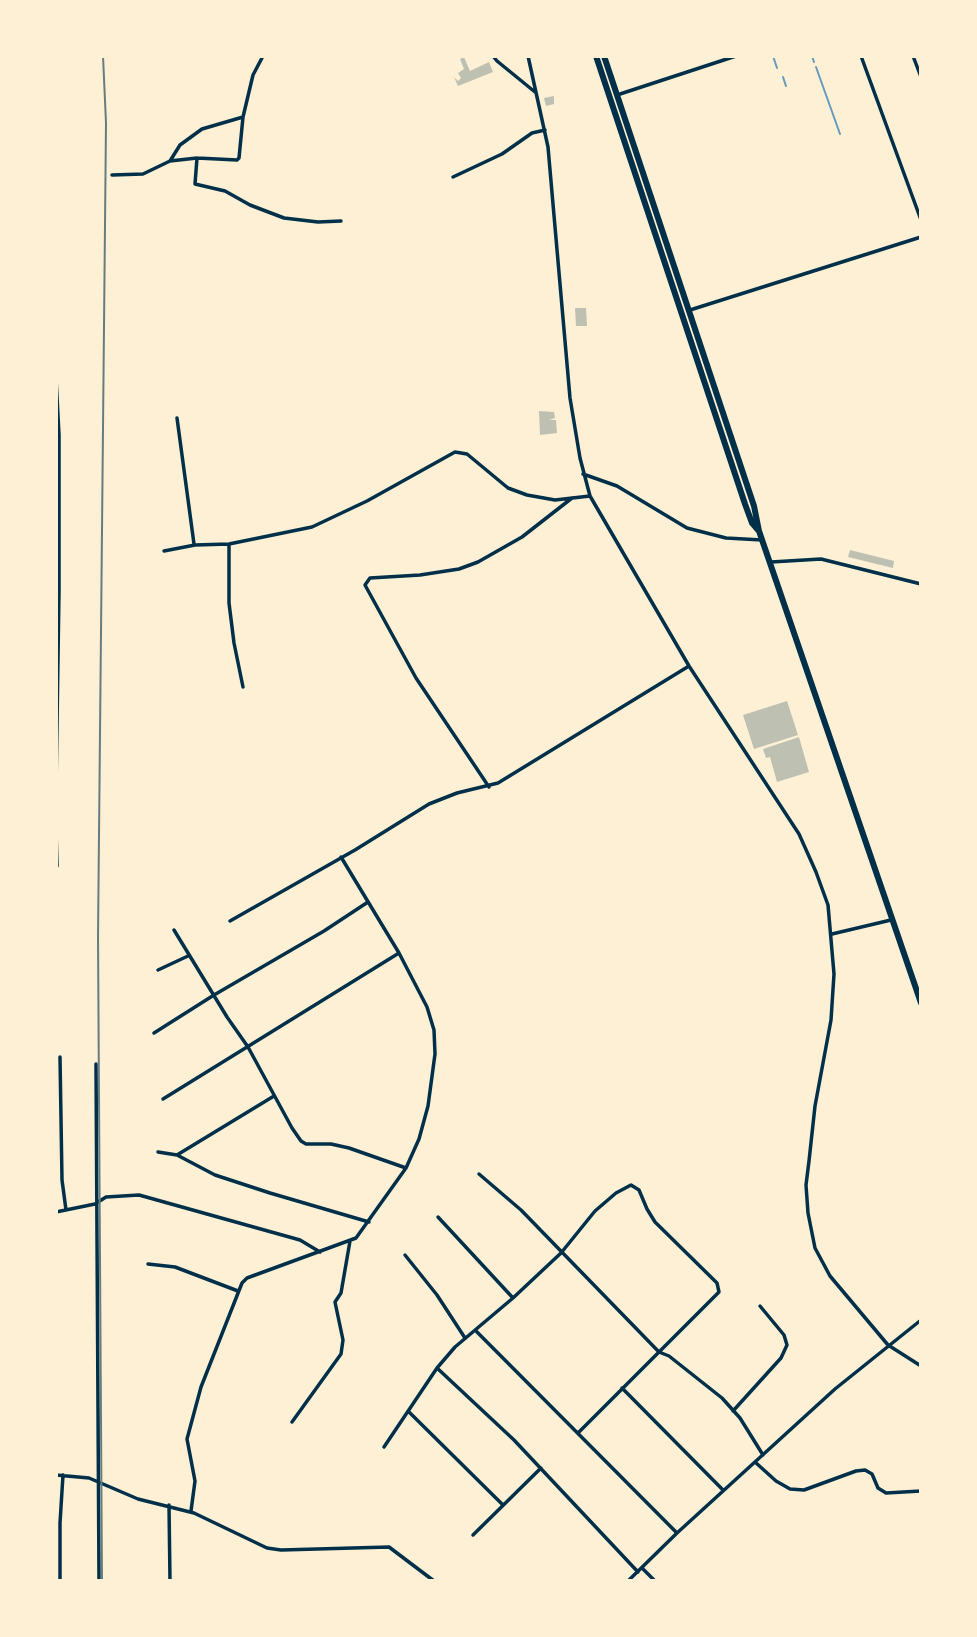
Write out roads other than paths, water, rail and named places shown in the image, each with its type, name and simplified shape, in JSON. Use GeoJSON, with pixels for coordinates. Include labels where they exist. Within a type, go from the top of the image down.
{"type":"FeatureCollection","features":[{"type":"Feature","properties":{"kind":"highway"},"geometry":{"type":"LineString","coordinates":[[596,56],[666,252],[690,310],[754,506],[759,531],[921,1003]]}},
{"type":"Feature","properties":{"kind":"highway"},"geometry":{"type":"LineString","coordinates":[[604,56],[745,504],[752,523],[759,531]]}},
{"type":"Feature","properties":{"kind":"street"},"geometry":{"type":"LineString","coordinates":[[112,175],[143,174],[170,161],[197,158],[237,160],[253,75],[263,56]]}},
{"type":"Feature","properties":{"kind":"street"},"geometry":{"type":"LineString","coordinates":[[493,56],[537,93]]}},
{"type":"Feature","properties":{"kind":"street"},"geometry":{"type":"LineString","coordinates":[[528,56],[545,130],[570,398],[583,474],[590,496],[689,666],[799,834],[828,905],[834,974],[831,1020],[806,1185],[808,1213],[816,1248],[830,1276],[888,1345],[921,1366]]}},
{"type":"Feature","properties":{"kind":"street"},"geometry":{"type":"LineString","coordinates":[[618,95],[736,56]]}},
{"type":"Feature","properties":{"kind":"street"},"geometry":{"type":"LineString","coordinates":[[861,56],[921,220]]}},
{"type":"Feature","properties":{"kind":"street"},"geometry":{"type":"LineString","coordinates":[[914,56],[921,76]]}},
{"type":"Feature","properties":{"kind":"street"},"geometry":{"type":"LineString","coordinates":[[170,161],[180,145],[202,129],[243,117]]}},
{"type":"Feature","properties":{"kind":"street"},"geometry":{"type":"LineString","coordinates":[[453,177],[502,154],[532,133],[545,130]]}},
{"type":"Feature","properties":{"kind":"street"},"geometry":{"type":"LineString","coordinates":[[197,158],[195,184],[225,191],[250,205],[284,218],[318,222],[341,220]]}},
{"type":"Feature","properties":{"kind":"street"},"geometry":{"type":"LineString","coordinates":[[690,310],[921,237]]}},
{"type":"Feature","properties":{"kind":"street"},"geometry":{"type":"LineString","coordinates":[[56,378],[59,435],[56,790]]}},
{"type":"Feature","properties":{"kind":"street"},"geometry":{"type":"LineString","coordinates":[[177,418],[195,545]]}},
{"type":"Feature","properties":{"kind":"street"},"geometry":{"type":"LineString","coordinates":[[164,551],[195,545],[229,544],[312,527],[367,501],[455,452],[467,454],[508,488],[527,495],[555,500],[590,496]]}},
{"type":"Feature","properties":{"kind":"street"},"geometry":{"type":"LineString","coordinates":[[583,474],[617,486],[687,528],[726,538],[762,540]]}},
{"type":"Feature","properties":{"kind":"street"},"geometry":{"type":"LineString","coordinates":[[489,786],[416,678],[365,585],[370,578],[420,575],[459,569],[478,562],[522,537],[572,498]]}},
{"type":"Feature","properties":{"kind":"street"},"geometry":{"type":"LineString","coordinates":[[229,544],[229,603],[233,643],[243,687]]}},
{"type":"Feature","properties":{"kind":"street"},"geometry":{"type":"LineString","coordinates":[[771,562],[821,559],[921,584]]}},
{"type":"Feature","properties":{"kind":"street"},"geometry":{"type":"LineString","coordinates":[[230,920],[429,804],[457,793],[498,783],[689,666]]}},
{"type":"Feature","properties":{"kind":"street"},"geometry":{"type":"LineString","coordinates":[[56,829],[57,866]]}},
{"type":"Feature","properties":{"kind":"street"},"geometry":{"type":"LineString","coordinates":[[191,1511],[195,1481],[187,1439],[201,1387],[238,1291],[247,1278],[350,1241],[369,1222],[406,1168],[422,1128],[435,1054],[434,1030],[428,1007],[400,953],[341,857]]}},
{"type":"Feature","properties":{"kind":"street"},"geometry":{"type":"LineString","coordinates":[[154,1033],[368,902]]}},
{"type":"Feature","properties":{"kind":"street"},"geometry":{"type":"LineString","coordinates":[[832,934],[893,919]]}},
{"type":"Feature","properties":{"kind":"street"},"geometry":{"type":"LineString","coordinates":[[174,930],[248,1048],[292,1128],[304,1143],[349,1147],[406,1168]]}},
{"type":"Feature","properties":{"kind":"street"},"geometry":{"type":"LineString","coordinates":[[163,1099],[400,953]]}},
{"type":"Feature","properties":{"kind":"street"},"geometry":{"type":"LineString","coordinates":[[158,970],[188,956]]}},
{"type":"Feature","properties":{"kind":"street"},"geometry":{"type":"LineString","coordinates":[[61,1057],[62,1174],[66,1210]]}},
{"type":"Feature","properties":{"kind":"street"},"geometry":{"type":"LineString","coordinates":[[96,1064],[99,1581]]}},
{"type":"Feature","properties":{"kind":"street"},"geometry":{"type":"LineString","coordinates":[[177,1155],[274,1096]]}},
{"type":"Feature","properties":{"kind":"street"},"geometry":{"type":"LineString","coordinates":[[158,1152],[177,1155],[215,1175],[270,1194],[369,1222]]}},
{"type":"Feature","properties":{"kind":"street"},"geometry":{"type":"LineString","coordinates":[[56,1174],[62,1174]]}},
{"type":"Feature","properties":{"kind":"street"},"geometry":{"type":"LineString","coordinates":[[479,1174],[521,1210],[659,1352],[680,1364],[722,1398],[763,1455]]}},
{"type":"Feature","properties":{"kind":"street"},"geometry":{"type":"LineString","coordinates":[[384,1447],[437,1368],[465,1338],[561,1253],[596,1211],[616,1193],[631,1185],[639,1190],[655,1222],[683,1247],[720,1288],[578,1433]]}},
{"type":"Feature","properties":{"kind":"street"},"geometry":{"type":"LineString","coordinates":[[56,1212],[95,1204],[106,1197],[139,1195],[300,1240],[320,1252]]}},
{"type":"Feature","properties":{"kind":"street"},"geometry":{"type":"LineString","coordinates":[[438,1217],[513,1298]]}},
{"type":"Feature","properties":{"kind":"street"},"geometry":{"type":"LineString","coordinates":[[292,1422],[341,1354],[343,1340],[335,1301],[341,1293],[350,1241]]}},
{"type":"Feature","properties":{"kind":"street"},"geometry":{"type":"LineString","coordinates":[[405,1255],[437,1295],[465,1338]]}},
{"type":"Feature","properties":{"kind":"street"},"geometry":{"type":"LineString","coordinates":[[148,1264],[175,1267],[238,1291]]}},
{"type":"Feature","properties":{"kind":"street"},"geometry":{"type":"LineString","coordinates":[[733,1410],[780,1358],[787,1345],[784,1335],[760,1306]]}},
{"type":"Feature","properties":{"kind":"street"},"geometry":{"type":"LineString","coordinates":[[628,1581],[723,1490],[835,1389],[921,1320]]}},
{"type":"Feature","properties":{"kind":"street"},"geometry":{"type":"LineString","coordinates":[[475,1330],[677,1533]]}},
{"type":"Feature","properties":{"kind":"street"},"geometry":{"type":"LineString","coordinates":[[437,1368],[541,1468],[638,1572]]}},
{"type":"Feature","properties":{"kind":"street"},"geometry":{"type":"LineString","coordinates":[[622,1388],[723,1490]]}},
{"type":"Feature","properties":{"kind":"street"},"geometry":{"type":"LineString","coordinates":[[408,1412],[503,1505]]}},
{"type":"Feature","properties":{"kind":"street"},"geometry":{"type":"LineString","coordinates":[[755,1462],[776,1481],[790,1489],[804,1490],[865,1470],[872,1474],[878,1488],[886,1493],[921,1491]]}},
{"type":"Feature","properties":{"kind":"street"},"geometry":{"type":"LineString","coordinates":[[473,1535],[541,1468]]}},
{"type":"Feature","properties":{"kind":"street"},"geometry":{"type":"LineString","coordinates":[[56,1475],[80,1476],[138,1499],[191,1511],[256,1544],[281,1550],[390,1547],[435,1581]]}},
{"type":"Feature","properties":{"kind":"street"},"geometry":{"type":"LineString","coordinates":[[60,1581],[63,1475]]}},
{"type":"Feature","properties":{"kind":"street"},"geometry":{"type":"LineString","coordinates":[[169,1505],[170,1581]]}},
{"type":"Feature","properties":{"kind":"street"},"geometry":{"type":"LineString","coordinates":[[642,1568],[655,1581]]}},
{"type":"Feature","properties":{"kind":"waterway"},"geometry":{"type":"LineString","coordinates":[[773,56],[777,68]]}},
{"type":"Feature","properties":{"kind":"waterway"},"geometry":{"type":"LineString","coordinates":[[812,56],[814,62]]}},
{"type":"Feature","properties":{"kind":"waterway"},"geometry":{"type":"LineString","coordinates":[[816,67],[840,134]]}},
{"type":"Feature","properties":{"kind":"waterway"},"geometry":{"type":"LineString","coordinates":[[783,77],[786,86]]}},
{"type":"Feature","properties":{"kind":"railway"},"geometry":{"type":"LineString","coordinates":[[102,1581],[98,936],[106,123],[103,56]]}}]}
